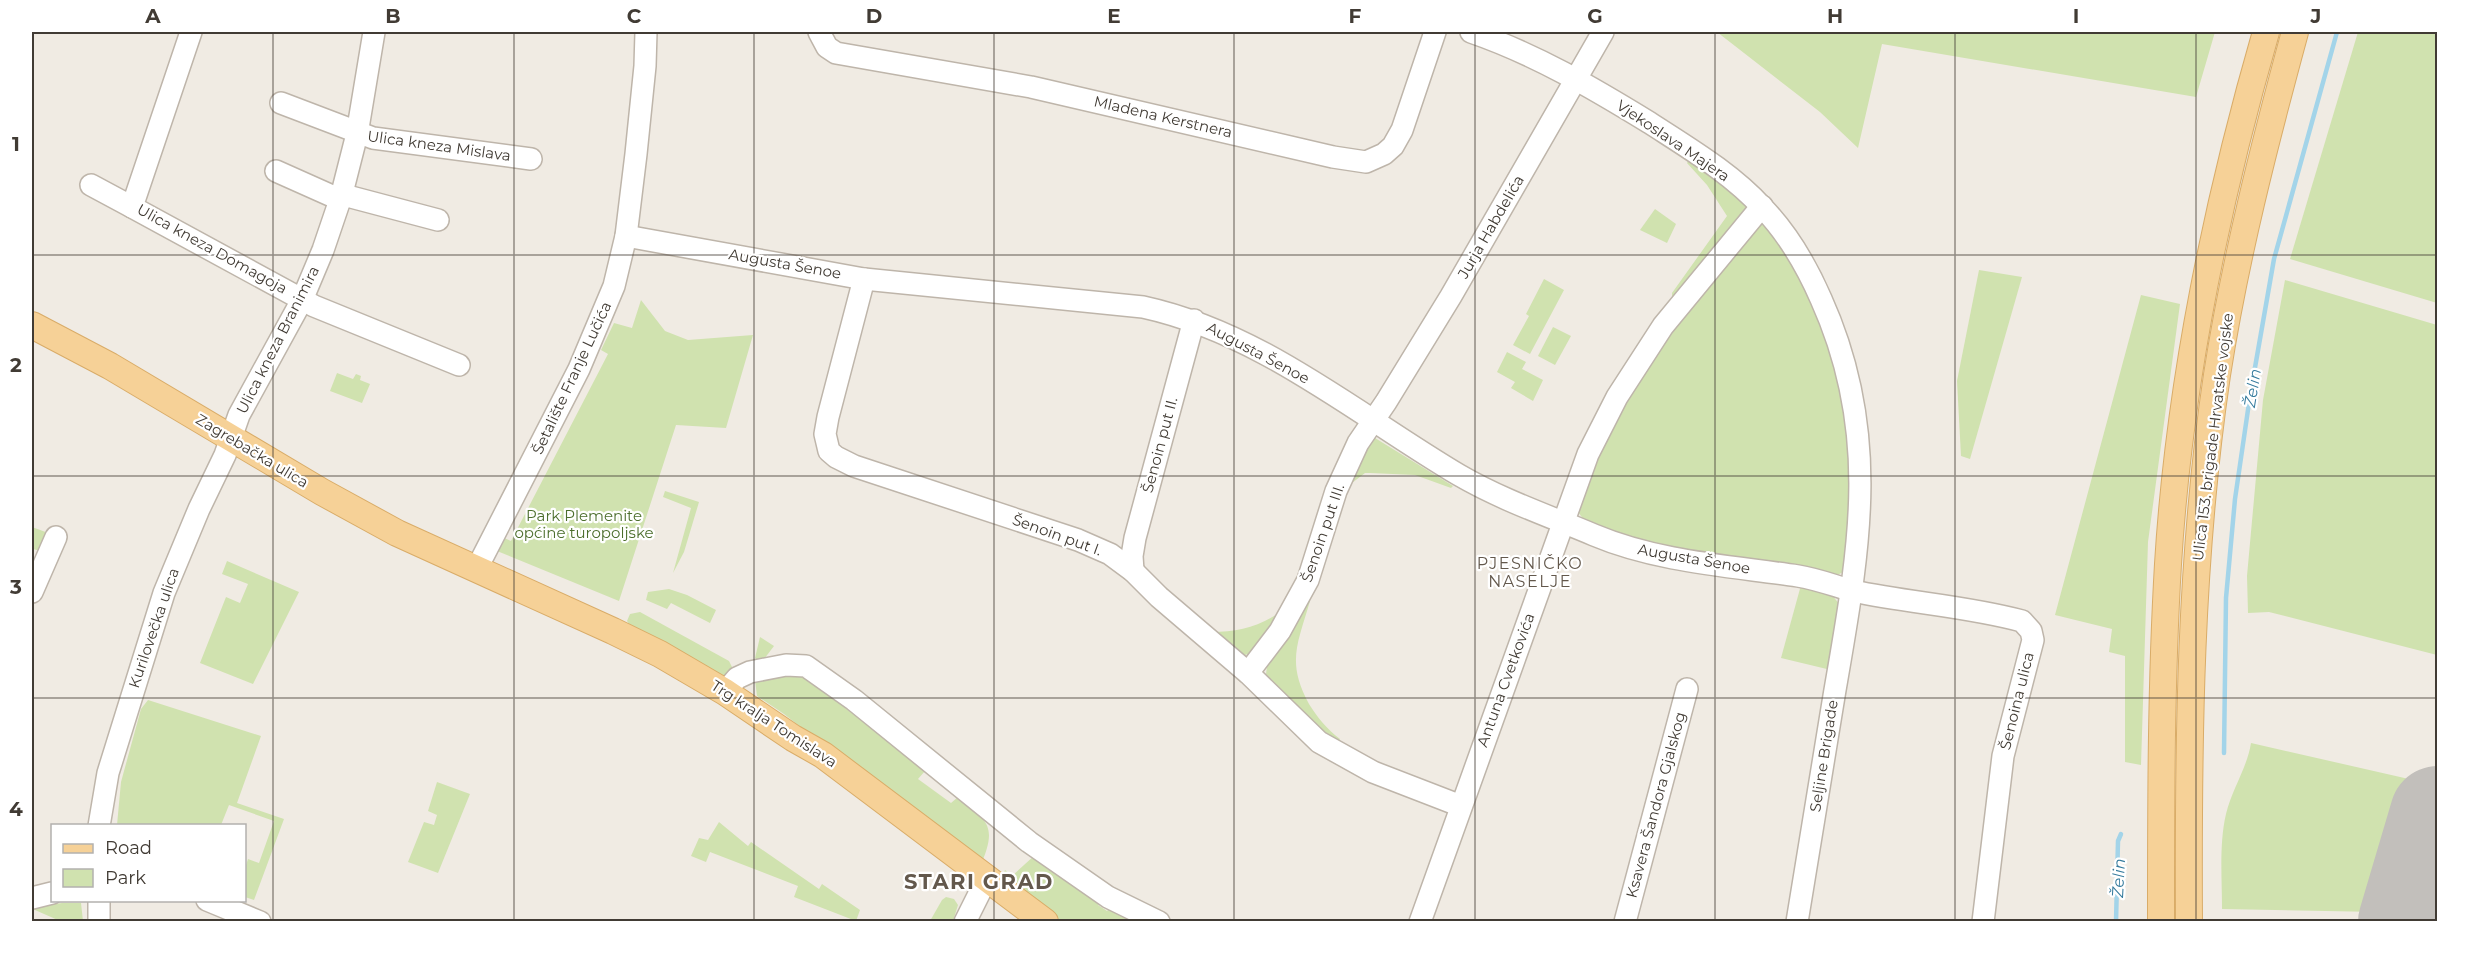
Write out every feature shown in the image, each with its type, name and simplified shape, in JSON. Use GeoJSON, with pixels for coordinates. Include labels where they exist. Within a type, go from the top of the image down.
{"type":"FeatureCollection","features":[{"type":"Feature","properties":{"kind":"main road","name":"Ulica 153. brigade Hrvatske vojske"},"geometry":{"type":"LineString","coordinates":[[2161,921],[2165,636],[2168,563],[2176,476],[2190,372],[2216,229],[2238,127],[2266,32]]}},
{"type":"Feature","properties":{"kind":"main road","name":"Ulica 153. brigade Hrvatske vojske"},"geometry":{"type":"LineString","coordinates":[[2189,921],[2193,634],[2204,478],[2217,377],[2239,252],[2252,190],[2295,32]]}},
{"type":"Feature","properties":{"kind":"main road","name":"Zagrebačka ulica"},"geometry":{"type":"LineString","coordinates":[[32,325],[110,366],[331,497],[476,570]]}},
{"type":"Feature","properties":{"kind":"main road","name":"Trg kralja Tomislava"},"geometry":{"type":"LineString","coordinates":[[476,570],[614,630],[691,671],[793,738],[824,755],[1045,921]]}},
{"type":"Feature","properties":{"kind":"street","name":"Ulica kneza Domagoja"},"geometry":{"type":"LineString","coordinates":[[191,32],[132,207],[302,300],[459,365]]}},
{"type":"Feature","properties":{"kind":"street","name":"Ulica kneza Branimira"},"geometry":{"type":"LineString","coordinates":[[232,438],[239,415],[302,300],[323,250],[341,197],[357,134],[374,32]]}},
{"type":"Feature","properties":{"kind":"street","name":"Šetalište Franje Lučića"},"geometry":{"type":"LineString","coordinates":[[476,570],[596,332],[614,286],[626,236],[645,66],[646,32]]}},
{"type":"Feature","properties":{"kind":"street","name":"Mladena Kerstnera"},"geometry":{"type":"LineString","coordinates":[[819,32],[827,47],[836,53],[1031,87],[1343,159],[1366,162],[1384,154],[1393,146],[1402,130],[1435,32]]}},
{"type":"Feature","properties":{"kind":"street","name":"Vjekoslava Majera"},"geometry":{"type":"LineString","coordinates":[[1471,32],[1542,61],[1576,78],[1689,147],[1733,180],[1762,206],[1786,236],[1804,264],[1837,337],[1850,382],[1857,424],[1861,474],[1860,523],[1852,591]]}},
{"type":"Feature","properties":{"kind":"street","name":"Jurja Habdelića"},"geometry":{"type":"LineString","coordinates":[[1372,419],[1386,402],[1452,296],[1603,32]]}},
{"type":"Feature","properties":{"kind":"street","name":"Ulica kneza Mislava"},"geometry":{"type":"LineString","coordinates":[[281,103],[357,134],[373,138],[531,159]]}},
{"type":"Feature","properties":{"kind":"street"},"geometry":{"type":"LineString","coordinates":[[276,171],[341,197],[351,196],[438,220]]}},
{"type":"Feature","properties":{"kind":"street"},"geometry":{"type":"LineString","coordinates":[[91,185],[132,207]]}},
{"type":"Feature","properties":{"kind":"street","name":"Antuna Cvetkovića"},"geometry":{"type":"LineString","coordinates":[[1420,921],[1562,521],[1591,447],[1632,371],[1663,326],[1762,206]]}},
{"type":"Feature","properties":{"kind":"street","name":"Augusta Šenoe"},"geometry":{"type":"LineString","coordinates":[[626,236],[864,279],[1143,307],[1194,320],[1225,332],[1274,358],[1478,485],[1511,501],[1597,536],[1647,552],[1801,576],[1852,591]]}},
{"type":"Feature","properties":{"kind":"street","name":"Šenoin put I."},"geometry":{"type":"LineString","coordinates":[[864,279],[825,434],[829,451],[836,458],[1094,546],[1110,554],[1133,571],[1159,597],[1248,673],[1303,729],[1336,753],[1373,772],[1461,806]]}},
{"type":"Feature","properties":{"kind":"street","name":"Šenoin put II."},"geometry":{"type":"LineString","coordinates":[[1133,571],[1132,556],[1135,538],[1194,320]]}},
{"type":"Feature","properties":{"kind":"street","name":"Šenoin put III."},"geometry":{"type":"LineString","coordinates":[[1248,673],[1280,631],[1308,580],[1336,491],[1372,419]]}},
{"type":"Feature","properties":{"kind":"street","name":"Kurilovečka ulica"},"geometry":{"type":"LineString","coordinates":[[99,824],[108,773],[164,593],[232,438]]}},
{"type":"Feature","properties":{"kind":"street"},"geometry":{"type":"LineString","coordinates":[[32,592],[56,537]]}},
{"type":"Feature","properties":{"kind":"street","name":"Seljine Brigade"},"geometry":{"type":"LineString","coordinates":[[1797,921],[1852,591]]}},
{"type":"Feature","properties":{"kind":"street","name":"Šenoina ulica"},"geometry":{"type":"LineString","coordinates":[[1852,591],[2022,621],[2031,631],[2033,640],[2003,756],[1983,921]]}},
{"type":"Feature","properties":{"kind":"street","name":"Trg kralja Tomislava"},"geometry":{"type":"LineString","coordinates":[[725,692],[737,678],[750,672],[797,665],[806,666],[817,672],[1029,842],[1140,917],[1159,921]]}},
{"type":"Feature","properties":{"kind":"street","name":"Ksavera Šandora Gjalskog"},"geometry":{"type":"LineString","coordinates":[[1625,921],[1687,689]]}},
{"type":"Feature","properties":{"kind":"street"},"geometry":{"type":"LineString","coordinates":[[965,921],[987,879]]}},
{"type":"Feature","properties":{"kind":"street"},"geometry":{"type":"LineString","coordinates":[[32,898],[51,893]]}},
{"type":"Feature","properties":{"kind":"street"},"geometry":{"type":"LineString","coordinates":[[99,902],[99,921]]}},
{"type":"Feature","properties":{"kind":"street"},"geometry":{"type":"LineString","coordinates":[[212,902],[259,921]]}},
{"type":"Feature","properties":{"kind":"green space"},"geometry":{"type":"Polygon","coordinates":[[[1717,32],[2215,32],[2196,97],[1882,44],[1858,148],[1820,112],[1717,32]]]}},
{"type":"Feature","properties":{"kind":"green space"},"geometry":{"type":"Polygon","coordinates":[[[2358,32],[2437,33],[2437,303],[2290,259],[2358,32]]]}},
{"type":"Feature","properties":{"kind":"green space"},"geometry":{"type":"Polygon","coordinates":[[[1693,154],[1747,206],[1747,209],[1677,299],[1672,297],[1672,293],[1727,216],[1707,185],[1687,163],[1693,154]]]}},
{"type":"Feature","properties":{"kind":"green space"},"geometry":{"type":"Polygon","coordinates":[[[1655,209],[1676,224],[1667,243],[1640,230],[1655,209]]]}},
{"type":"Feature","properties":{"kind":"green space"},"geometry":{"type":"Polygon","coordinates":[[[1761,220],[1798,266],[1838,368],[1854,483],[1843,572],[1834,577],[1646,545],[1587,524],[1578,512],[1603,436],[1657,348],[1761,220]]]}},
{"type":"Feature","properties":{"kind":"green space"},"geometry":{"type":"Polygon","coordinates":[[[1979,270],[2022,277],[1970,459],[1961,456],[1957,381],[1979,270]]]}},
{"type":"Feature","properties":{"kind":"green space"},"geometry":{"type":"Polygon","coordinates":[[[1544,279],[1564,290],[1530,354],[1513,345],[1529,316],[1526,314],[1544,279]]]}},
{"type":"Feature","properties":{"kind":"green space"},"geometry":{"type":"Polygon","coordinates":[[[2285,280],[2437,325],[2437,655],[2269,612],[2248,613],[2247,576],[2263,400],[2285,280]]]}},
{"type":"Feature","properties":{"kind":"green space"},"geometry":{"type":"Polygon","coordinates":[[[2141,295],[2180,304],[2148,542],[2141,765],[2125,762],[2125,656],[2109,652],[2112,629],[2055,615],[2141,295]]]}},
{"type":"Feature","properties":{"kind":"green space","name":"Park Plemenite općine turopoljske"},"geometry":{"type":"Polygon","coordinates":[[[641,300],[665,331],[688,340],[753,335],[726,428],[676,425],[619,601],[497,551],[504,538],[511,541],[608,354],[601,350],[614,323],[632,328],[641,300]]]}},
{"type":"Feature","properties":{"kind":"green space"},"geometry":{"type":"Polygon","coordinates":[[[1553,327],[1571,336],[1555,365],[1538,356],[1553,327]]]}},
{"type":"Feature","properties":{"kind":"green space"},"geometry":{"type":"Polygon","coordinates":[[[1507,352],[1526,362],[1522,369],[1543,380],[1533,401],[1511,388],[1515,382],[1497,372],[1507,352]]]}},
{"type":"Feature","properties":{"kind":"green space"},"geometry":{"type":"Polygon","coordinates":[[[337,373],[353,379],[356,374],[361,376],[360,380],[370,384],[362,403],[330,391],[337,373]]]}},
{"type":"Feature","properties":{"kind":"green space"},"geometry":{"type":"Polygon","coordinates":[[[1375,438],[1453,486],[1451,488],[1415,475],[1365,473],[1348,486],[1370,441],[1375,438]]]}},
{"type":"Feature","properties":{"kind":"green space"},"geometry":{"type":"Polygon","coordinates":[[[665,491],[699,502],[684,552],[673,573],[691,508],[663,497],[665,491]]]}},
{"type":"Feature","properties":{"kind":"green space"},"geometry":{"type":"Polygon","coordinates":[[[32,527],[51,534],[44,552],[33,549],[32,551],[32,527]]]}},
{"type":"Feature","properties":{"kind":"green space"},"geometry":{"type":"Polygon","coordinates":[[[227,561],[299,592],[253,684],[200,663],[226,597],[240,603],[248,584],[222,574],[227,561]]]}},
{"type":"Feature","properties":{"kind":"green space"},"geometry":{"type":"Polygon","coordinates":[[[1801,585],[1832,595],[1840,605],[1831,670],[1781,658],[1801,585]]]}},
{"type":"Feature","properties":{"kind":"green space"},"geometry":{"type":"Polygon","coordinates":[[[669,589],[687,595],[716,610],[710,623],[671,603],[667,609],[646,600],[648,592],[669,589]]]}},
{"type":"Feature","properties":{"kind":"green space"},"geometry":{"type":"Polygon","coordinates":[[[1307,599],[1310,601],[1296,653],[1298,676],[1312,709],[1340,739],[1335,746],[1266,674],[1268,659],[1307,599]]]}},
{"type":"Feature","properties":{"kind":"green space"},"geometry":{"type":"Polygon","coordinates":[[[640,612],[729,661],[734,671],[730,675],[720,676],[629,624],[627,621],[630,614],[640,612]]]}},
{"type":"Feature","properties":{"kind":"green space"},"geometry":{"type":"Polygon","coordinates":[[[1279,613],[1254,652],[1242,656],[1211,632],[1247,628],[1279,613]]]}},
{"type":"Feature","properties":{"kind":"green space"},"geometry":{"type":"Polygon","coordinates":[[[760,637],[774,646],[761,663],[755,658],[760,637]]]}},
{"type":"Feature","properties":{"kind":"green space"},"geometry":{"type":"Polygon","coordinates":[[[802,676],[810,680],[925,771],[918,779],[951,803],[958,797],[977,813],[984,820],[989,834],[980,867],[784,714],[757,696],[755,680],[802,676]]]}},
{"type":"Feature","properties":{"kind":"green space"},"geometry":{"type":"Polygon","coordinates":[[[148,700],[261,736],[237,803],[284,819],[254,900],[246,897],[246,865],[248,859],[259,863],[274,821],[229,805],[221,824],[117,824],[121,782],[141,709],[148,700]]]}},
{"type":"Feature","properties":{"kind":"green space"},"geometry":{"type":"Polygon","coordinates":[[[2251,743],[2422,782],[2378,912],[2222,909],[2221,861],[2224,825],[2251,743]]]}},
{"type":"Feature","properties":{"kind":"green space"},"geometry":{"type":"Polygon","coordinates":[[[437,782],[470,794],[438,873],[408,862],[424,822],[434,825],[437,815],[428,811],[437,782]]]}},
{"type":"Feature","properties":{"kind":"green space"},"geometry":{"type":"Polygon","coordinates":[[[719,822],[748,846],[751,842],[819,889],[822,884],[860,910],[856,921],[794,897],[798,886],[710,852],[706,862],[691,856],[699,838],[708,840],[719,822]]]}},
{"type":"Feature","properties":{"kind":"green space"},"geometry":{"type":"Polygon","coordinates":[[[1035,855],[1101,901],[1098,905],[1107,911],[1111,907],[1136,921],[1052,921],[1002,877],[1005,870],[1012,876],[1035,855]]]}},
{"type":"Feature","properties":{"kind":"green space"},"geometry":{"type":"Polygon","coordinates":[[[946,897],[954,899],[958,905],[953,921],[930,921],[942,900],[946,897]]]}},
{"type":"Feature","properties":{"kind":"green space"},"geometry":{"type":"Polygon","coordinates":[[[81,903],[83,921],[60,921],[35,910],[34,907],[81,903]]]}},
{"type":"Feature","properties":{"kind":"waterway","name":"Želin"},"geometry":{"type":"LineString","coordinates":[[2224,753],[2226,598],[2235,499],[2250,396],[2274,259],[2337,32]]}},
{"type":"Feature","properties":{"kind":"waterway","name":"Želin"},"geometry":{"type":"LineString","coordinates":[[2116,922],[2118,841],[2121,834]]}},
{"type":"Feature","properties":{"kind":"runway"},"geometry":{"type":"LineString","coordinates":[[2406,922],[2438,814]]}},
{"type":"Feature","properties":{"kind":"district","name":"PJESNIČKO NASELJE"},"geometry":{"type":"Point","coordinates":[1530,572]}},
{"type":"Feature","properties":{"kind":"district","name":"STARI GRAD"},"geometry":{"type":"Point","coordinates":[979,882]}}]}
